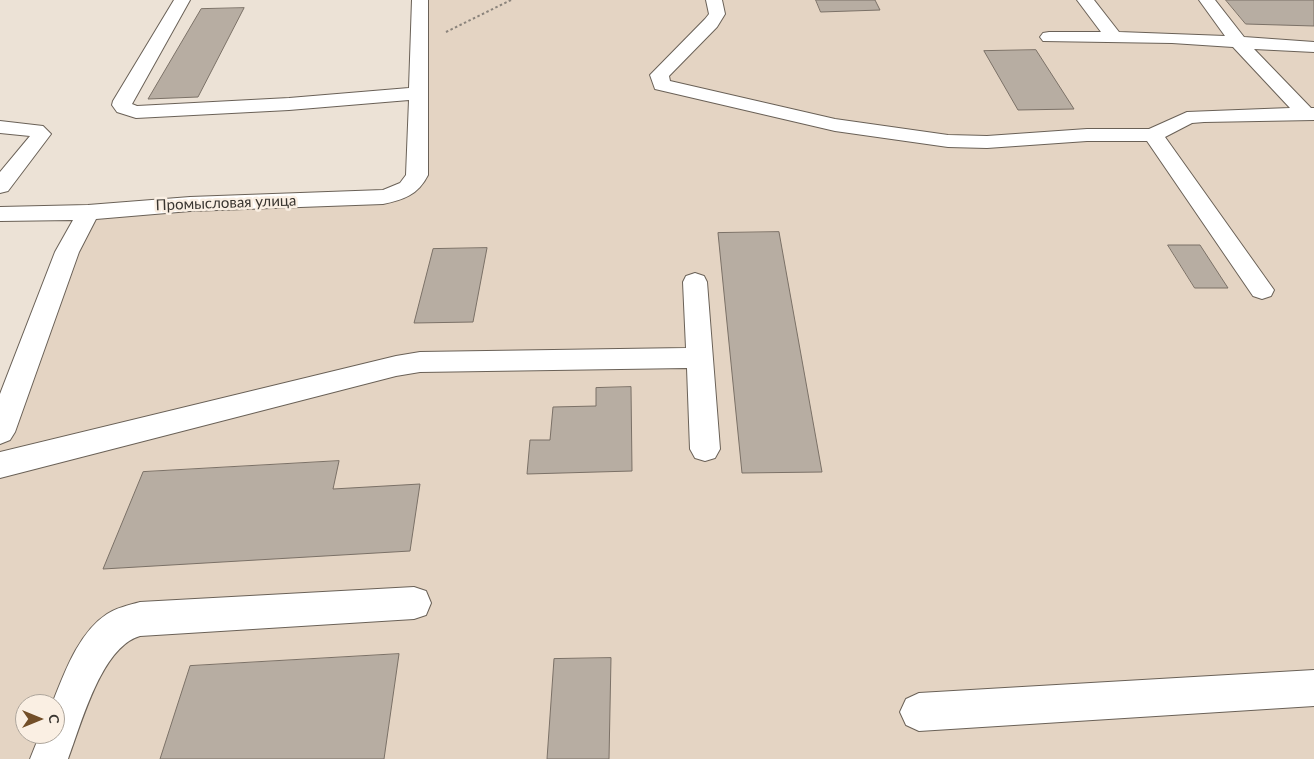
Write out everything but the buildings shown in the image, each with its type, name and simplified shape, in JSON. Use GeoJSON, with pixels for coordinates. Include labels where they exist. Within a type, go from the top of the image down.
{"type":"FeatureCollection","features":[{"type":"Feature","properties":{"kind":"street"},"geometry":{"type":"LineString","coordinates":[[182,0],[123,101],[124,108],[136,112],[419,93]]}},
{"type":"Feature","properties":{"kind":"street","name":"Промысловая улица"},"geometry":{"type":"LineString","coordinates":[[0,214],[88,212],[153,206],[383,197],[400,193],[414,183],[417,175],[420,0]]}},
{"type":"Feature","properties":{"kind":"street"},"geometry":{"type":"LineString","coordinates":[[714,0],[717,14],[711,23],[659,75],[662,86],[814,121],[948,141],[987,142],[1087,135],[1153,135],[1187,118],[1310,114]]}},
{"type":"Feature","properties":{"kind":"street"},"geometry":{"type":"LineString","coordinates":[[1085,0],[1114,37]]}},
{"type":"Feature","properties":{"kind":"street"},"geometry":{"type":"LineString","coordinates":[[1207,0],[1238,42],[1310,114]]}},
{"type":"Feature","properties":{"kind":"street"},"geometry":{"type":"LineString","coordinates":[[1049,37],[1114,37],[1314,47]]}},
{"type":"Feature","properties":{"kind":"street"},"geometry":{"type":"LineString","coordinates":[[0,127],[36,130],[41,134],[38,141],[0,186]]}},
{"type":"Feature","properties":{"kind":"street"},"geometry":{"type":"LineString","coordinates":[[1153,135],[1262,290]]}},
{"type":"Feature","properties":{"kind":"street"},"geometry":{"type":"LineString","coordinates":[[0,432],[67,252],[88,212]]}},
{"type":"Feature","properties":{"kind":"street"},"geometry":{"type":"LineString","coordinates":[[695,282],[705,449]]}},
{"type":"Feature","properties":{"kind":"street"},"geometry":{"type":"LineString","coordinates":[[0,465],[412,363],[699,358]]}},
{"type":"Feature","properties":{"kind":"street"},"geometry":{"type":"LineString","coordinates":[[49,759],[90,658],[104,639],[119,626],[140,619],[414,603]]}},
{"type":"Feature","properties":{"kind":"street"},"geometry":{"type":"LineString","coordinates":[[919,712],[1314,688]]}},
{"type":"Feature","properties":{"kind":"path"},"geometry":{"type":"LineString","coordinates":[[420,45],[511,0]]}},
{"type":"Feature","properties":{"kind":"shaded area"},"geometry":{"type":"Polygon","coordinates":[[[420,0],[1314,0],[1314,759],[0,759],[0,432],[88,212],[383,197],[414,183],[420,0]]]}}]}
